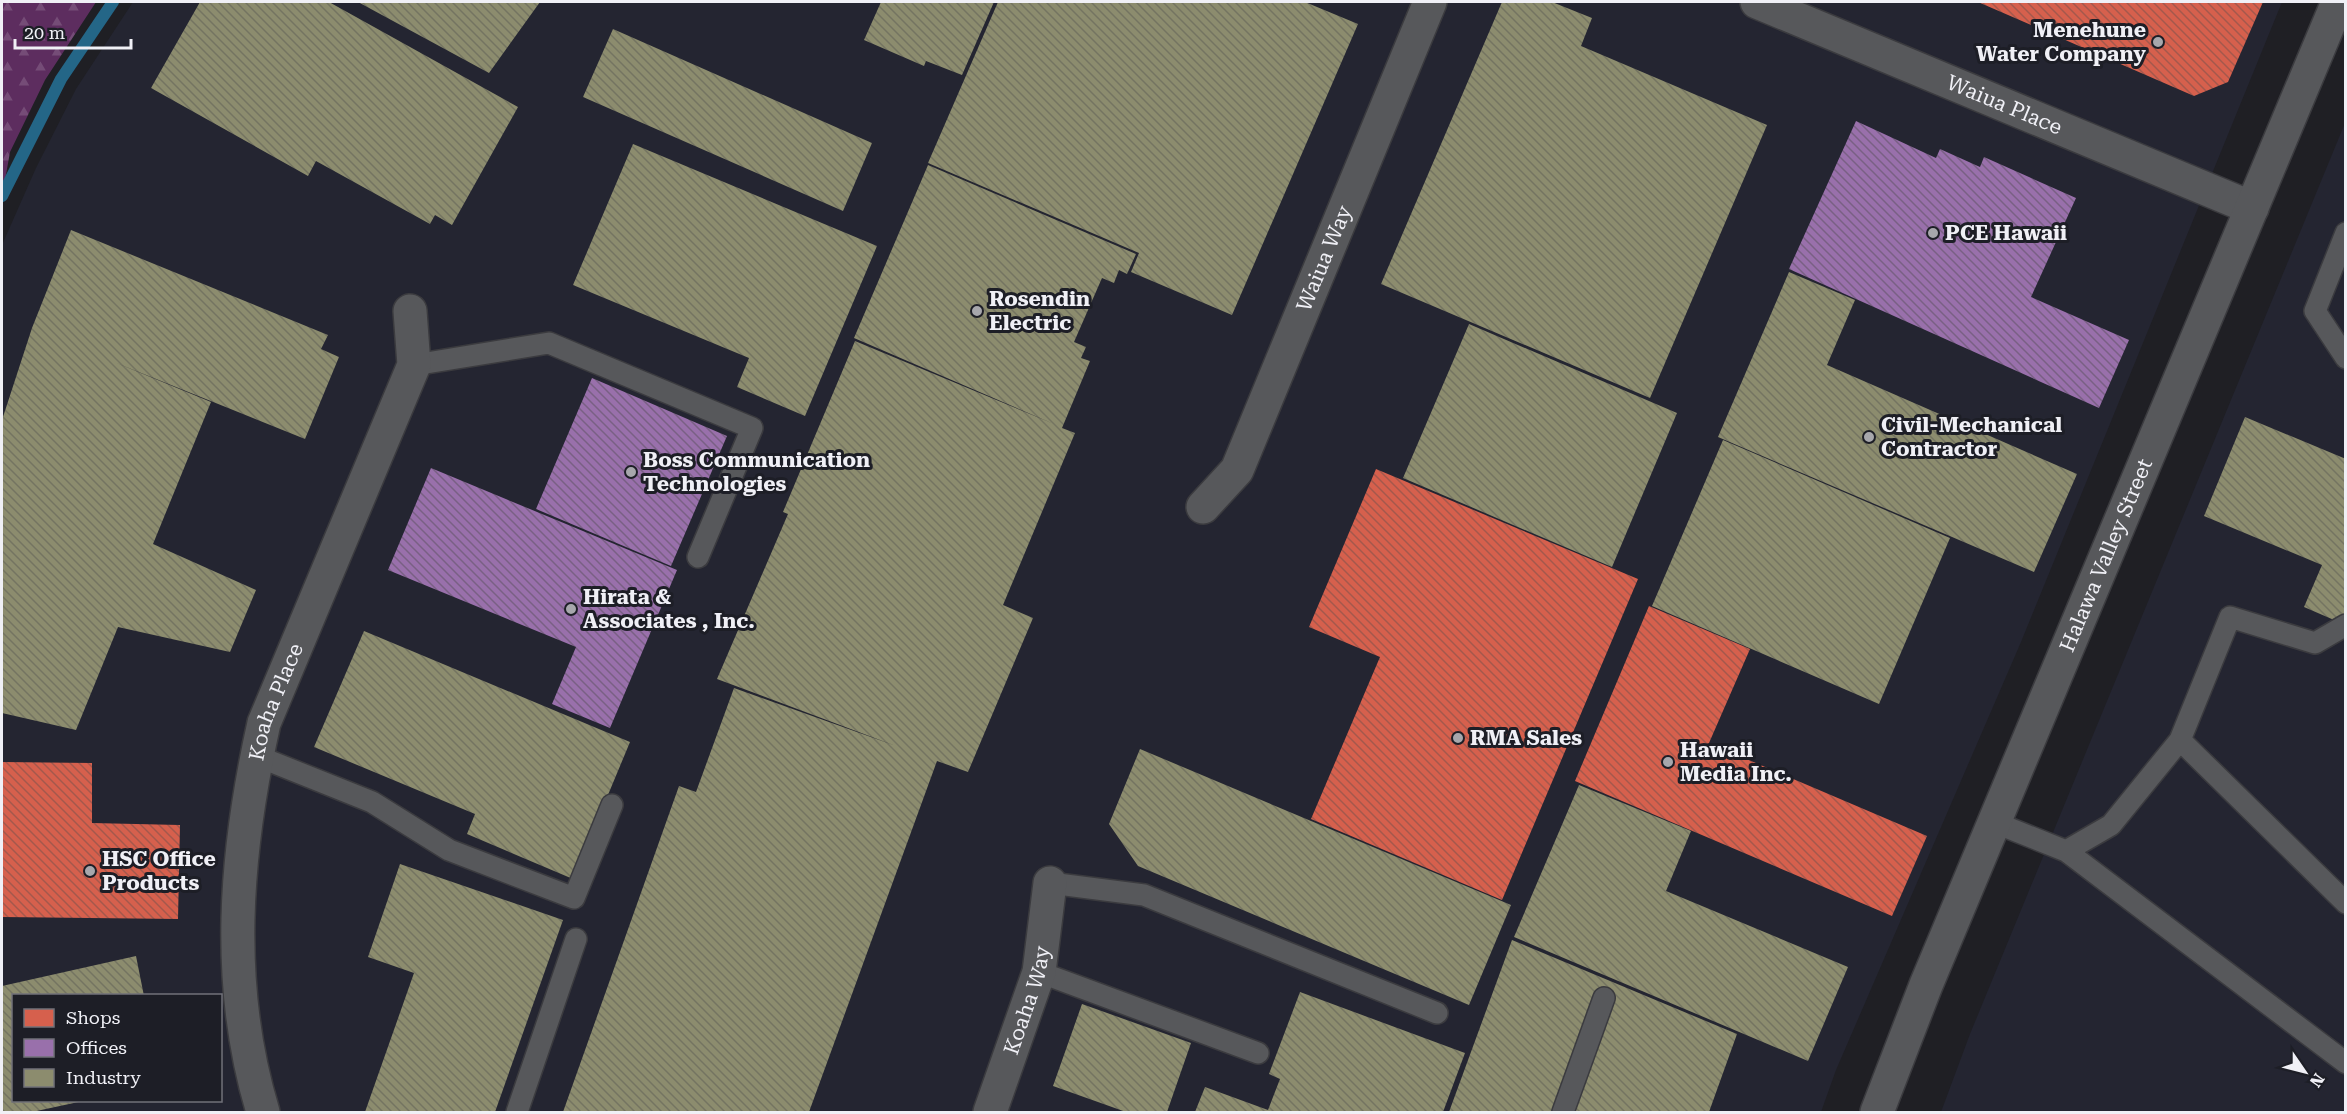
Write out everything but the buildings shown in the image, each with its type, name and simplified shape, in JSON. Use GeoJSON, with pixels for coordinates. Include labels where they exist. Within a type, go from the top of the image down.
{"type":"FeatureCollection","features":[{"type":"Feature","properties":{"kind":"street","name":"Waiua Way"},"geometry":{"type":"LineString","coordinates":[[1203,507],[1237,470],[1430,2]]}},
{"type":"Feature","properties":{"kind":"street","name":"Waiua Place"},"geometry":{"type":"LineString","coordinates":[[1757,2],[2252,208]]}},
{"type":"Feature","properties":{"kind":"street","name":"Halawa Valley Street"},"geometry":{"type":"LineString","coordinates":[[1877,1113],[1926,985],[1996,823],[2338,2]]}},
{"type":"Feature","properties":{"kind":"street","name":"Koaha Place"},"geometry":{"type":"LineString","coordinates":[[263,1113],[251,1075],[239,986],[237,915],[241,848],[257,756],[264,723],[414,365],[410,311]]}},
{"type":"Feature","properties":{"kind":"street","name":"Koaha Way"},"geometry":{"type":"LineString","coordinates":[[990,1113],[1039,972],[1050,883]]}},
{"type":"Feature","properties":{"kind":"lane"},"geometry":{"type":"LineString","coordinates":[[2346,233],[2316,310],[2346,358]]}},
{"type":"Feature","properties":{"kind":"lane"},"geometry":{"type":"LineString","coordinates":[[414,365],[549,343],[752,428],[698,557]]}},
{"type":"Feature","properties":{"kind":"lane"},"geometry":{"type":"LineString","coordinates":[[2066,850],[2111,825],[2180,740],[2230,617],[2315,643],[2346,625]]}},
{"type":"Feature","properties":{"kind":"lane"},"geometry":{"type":"LineString","coordinates":[[2180,740],[2346,903]]}},
{"type":"Feature","properties":{"kind":"lane"},"geometry":{"type":"LineString","coordinates":[[257,756],[372,802],[449,850],[574,898],[612,805]]}},
{"type":"Feature","properties":{"kind":"lane"},"geometry":{"type":"LineString","coordinates":[[1996,823],[2066,850],[2346,1063]]}},
{"type":"Feature","properties":{"kind":"lane"},"geometry":{"type":"LineString","coordinates":[[1050,883],[1144,895],[1437,1013]]}},
{"type":"Feature","properties":{"kind":"lane"},"geometry":{"type":"LineString","coordinates":[[517,1113],[576,939]]}},
{"type":"Feature","properties":{"kind":"lane"},"geometry":{"type":"LineString","coordinates":[[1039,972],[1258,1053]]}},
{"type":"Feature","properties":{"kind":"lane"},"geometry":{"type":"LineString","coordinates":[[1563,1113],[1604,998]]}},
{"type":"Feature","properties":{"kind":"shaded area"},"geometry":{"type":"Polygon","coordinates":[[[133,2],[2282,2],[2021,642],[1836,1070],[1821,1112],[2,1112],[2,245],[36,168],[76,89],[133,2]]]}},
{"type":"Feature","properties":{"kind":"shaded area"},"geometry":{"type":"Polygon","coordinates":[[[2345,123],[2345,1112],[1941,1112],[1970,1034],[2345,123]]]}},
{"type":"Feature","properties":{"kind":"green space"},"geometry":{"type":"Polygon","coordinates":[[[2,2],[96,2],[45,80],[10,152],[2,197],[2,2]]]}},
{"type":"Feature","properties":{"kind":"waterway"},"geometry":{"type":"LineString","coordinates":[[2,196],[61,79],[113,2]]}},
{"type":"Feature","properties":{"kind":"place","name":"Menehune Water Company"},"geometry":{"type":"Point","coordinates":[2158,42]}},
{"type":"Feature","properties":{"kind":"place","name":"PCE Hawaii"},"geometry":{"type":"Point","coordinates":[1933,233]}},
{"type":"Feature","properties":{"kind":"place","name":"Rosendin Electric"},"geometry":{"type":"Point","coordinates":[977,311]}},
{"type":"Feature","properties":{"kind":"place","name":"Civil-Mechanical Contractor"},"geometry":{"type":"Point","coordinates":[1869,437]}},
{"type":"Feature","properties":{"kind":"place","name":"Boss Communication Technologies"},"geometry":{"type":"Point","coordinates":[631,472]}},
{"type":"Feature","properties":{"kind":"place","name":"Hirata & Associates , Inc."},"geometry":{"type":"Point","coordinates":[571,609]}},
{"type":"Feature","properties":{"kind":"place","name":"RMA Sales"},"geometry":{"type":"Point","coordinates":[1458,738]}},
{"type":"Feature","properties":{"kind":"place","name":"Hawaii Media Inc."},"geometry":{"type":"Point","coordinates":[1668,762]}},
{"type":"Feature","properties":{"kind":"place","name":"HSC Office Products"},"geometry":{"type":"Point","coordinates":[90,871]}}]}
